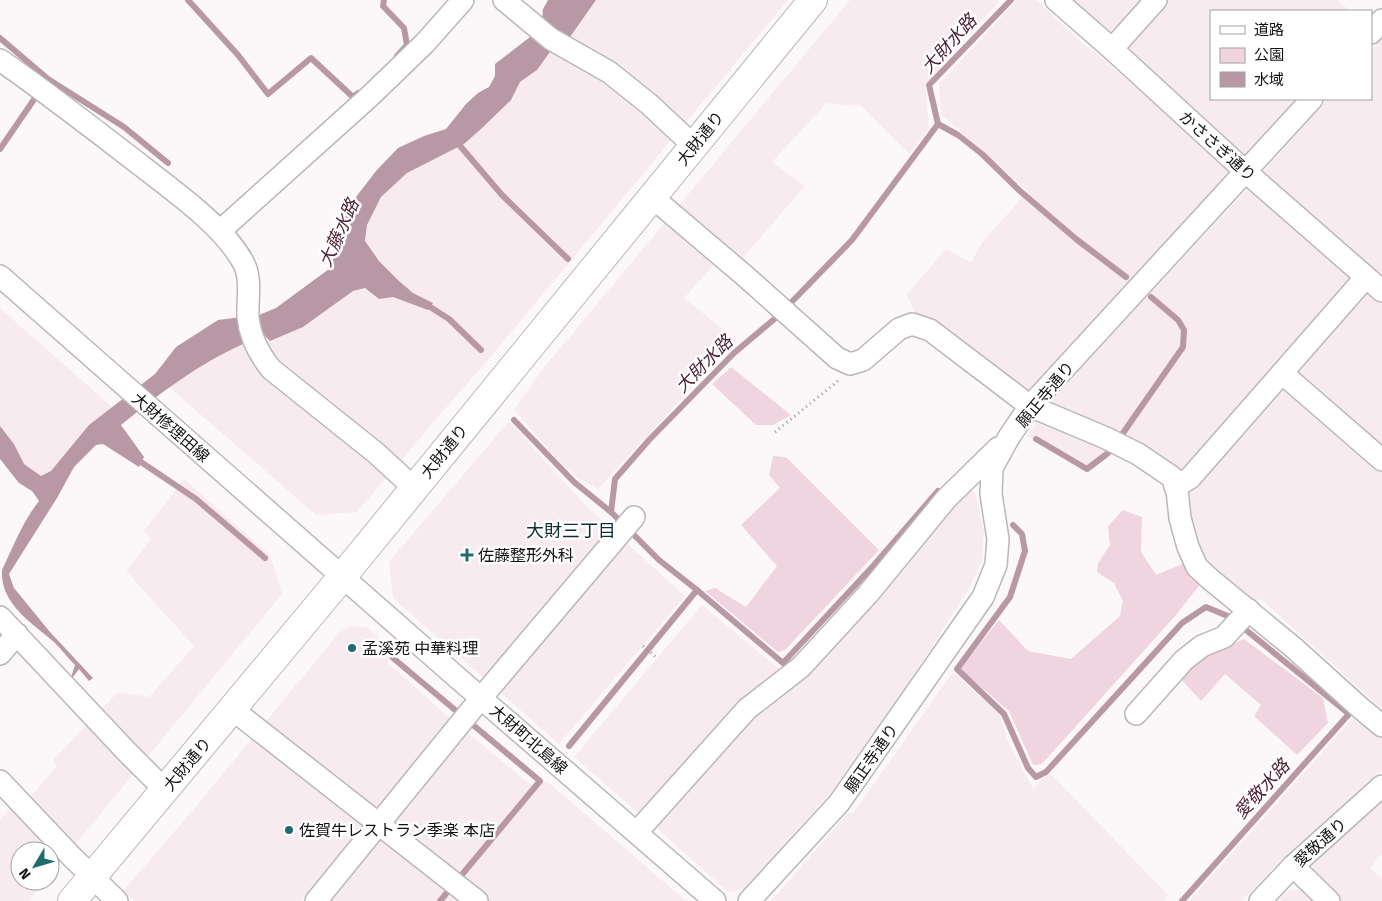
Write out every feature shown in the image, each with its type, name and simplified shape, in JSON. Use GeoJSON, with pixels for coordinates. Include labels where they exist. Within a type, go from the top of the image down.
{"type":"FeatureCollection","features":[{"type":"Feature","properties":{"kind":"main road","name":"大財通り"},"geometry":{"type":"LineString","coordinates":[[72,901],[342,577],[813,0]]}},
{"type":"Feature","properties":{"kind":"street"},"geometry":{"type":"LineString","coordinates":[[220,231],[425,44],[463,0]]}},
{"type":"Feature","properties":{"kind":"street"},"geometry":{"type":"LineString","coordinates":[[504,0],[551,39],[609,72],[649,104],[694,146]]}},
{"type":"Feature","properties":{"kind":"street","name":"かささぎ通り"},"geometry":{"type":"LineString","coordinates":[[1056,0],[1246,172],[1376,282]]}},
{"type":"Feature","properties":{"kind":"street"},"geometry":{"type":"LineString","coordinates":[[1112,49],[1156,0]]}},
{"type":"Feature","properties":{"kind":"street"},"geometry":{"type":"LineString","coordinates":[[1372,32],[1382,20]]}},
{"type":"Feature","properties":{"kind":"street"},"geometry":{"type":"LineString","coordinates":[[0,60],[52,96],[173,191],[220,231],[245,266],[248,285],[248,317],[260,355],[271,369],[361,441],[414,488]]}},
{"type":"Feature","properties":{"kind":"street","name":"願正寺通り"},"geometry":{"type":"LineString","coordinates":[[749,901],[839,803],[983,597],[996,565],[998,539],[991,494],[992,468],[1009,437],[1030,406],[1311,100]]}},
{"type":"Feature","properties":{"kind":"street"},"geometry":{"type":"LineString","coordinates":[[652,197],[837,358],[850,364],[863,360],[899,329],[912,324],[930,330],[1030,406],[1106,438],[1138,454],[1172,477],[1188,547],[1198,567],[1240,621],[1294,648],[1356,705],[1382,726]]}},
{"type":"Feature","properties":{"kind":"street","name":"大財修理田線"},"geometry":{"type":"LineString","coordinates":[[0,276],[342,577]]}},
{"type":"Feature","properties":{"kind":"street"},"geometry":{"type":"LineString","coordinates":[[1175,487],[1190,478],[1282,373],[1376,282]]}},
{"type":"Feature","properties":{"kind":"street"},"geometry":{"type":"LineString","coordinates":[[1282,373],[1382,460]]}},
{"type":"Feature","properties":{"kind":"street"},"geometry":{"type":"LineString","coordinates":[[637,832],[747,709],[801,667],[868,594],[946,499],[1009,437]]}},
{"type":"Feature","properties":{"kind":"street"},"geometry":{"type":"LineString","coordinates":[[316,901],[477,704],[634,517]]}},
{"type":"Feature","properties":{"kind":"street","name":"大財町北島線"},"geometry":{"type":"LineString","coordinates":[[342,577],[477,704],[637,832],[716,901]]}},
{"type":"Feature","properties":{"kind":"street"},"geometry":{"type":"LineString","coordinates":[[0,617],[165,790]]}},
{"type":"Feature","properties":{"kind":"street"},"geometry":{"type":"LineString","coordinates":[[1136,714],[1184,660],[1202,646],[1224,637],[1240,621]]}},
{"type":"Feature","properties":{"kind":"street"},"geometry":{"type":"LineString","coordinates":[[0,654],[17,634]]}},
{"type":"Feature","properties":{"kind":"street"},"geometry":{"type":"LineString","coordinates":[[232,709],[472,897]]}},
{"type":"Feature","properties":{"kind":"street"},"geometry":{"type":"LineString","coordinates":[[0,781],[117,901]]}},
{"type":"Feature","properties":{"kind":"street","name":"愛敬通り"},"geometry":{"type":"LineString","coordinates":[[1260,901],[1293,866],[1382,786]]}},
{"type":"Feature","properties":{"kind":"street"},"geometry":{"type":"LineString","coordinates":[[1293,866],[1329,901]]}},
{"type":"Feature","properties":{"kind":"path"},"geometry":{"type":"LineString","coordinates":[[775,432],[839,380]]}},
{"type":"Feature","properties":{"kind":"path"},"geometry":{"type":"LineString","coordinates":[[643,646],[658,660]]}},
{"type":"Feature","properties":{"kind":"shaded area"},"geometry":{"type":"Polygon","coordinates":[[[596,0],[788,0],[488,360],[357,512],[316,515],[169,387],[217,356],[243,344],[248,346],[270,341],[303,327],[353,291],[365,288],[379,299],[393,297],[433,303],[413,293],[399,281],[379,261],[365,241],[367,225],[381,197],[407,173],[464,144],[481,129],[511,100],[520,83],[537,70],[558,34],[570,37],[596,0]]]}},
{"type":"Feature","properties":{"kind":"shaded area"},"geometry":{"type":"Polygon","coordinates":[[[850,0],[1000,0],[925,85],[929,129],[909,154],[861,106],[827,103],[772,162],[805,186],[734,268],[720,258],[684,298],[736,340],[598,489],[579,479],[554,456],[514,410],[542,370],[850,0]]]}},
{"type":"Feature","properties":{"kind":"shaded area"},"geometry":{"type":"Polygon","coordinates":[[[1017,0],[1036,0],[1082,43],[1107,62],[1232,171],[1026,395],[993,366],[931,319],[915,315],[907,294],[946,249],[971,263],[981,244],[1019,201],[1026,190],[941,114],[939,84],[1017,0]]]}},
{"type":"Feature","properties":{"kind":"shaded area"},"geometry":{"type":"Polygon","coordinates":[[[1069,0],[1337,0],[1349,10],[1210,10],[1210,100],[1295,100],[1244,158],[1069,0]]]}},
{"type":"Feature","properties":{"kind":"shaded area"},"geometry":{"type":"Polygon","coordinates":[[[1382,38],[1382,276],[1263,172],[1327,100],[1372,100],[1372,50],[1382,38]]]}},
{"type":"Feature","properties":{"kind":"shaded area"},"geometry":{"type":"Polygon","coordinates":[[[1250,186],[1382,303],[1382,709],[1261,599],[1235,607],[1203,581],[1165,480],[1117,450],[1088,472],[1028,436],[1048,406],[1083,366],[1250,186]]]}},
{"type":"Feature","properties":{"kind":"shaded area"},"geometry":{"type":"Polygon","coordinates":[[[0,308],[113,408],[45,487],[0,444],[0,308]]]}},
{"type":"Feature","properties":{"kind":"shaded area"},"geometry":{"type":"Polygon","coordinates":[[[509,421],[586,506],[685,596],[559,744],[393,598],[389,562],[509,421]]]}},
{"type":"Feature","properties":{"kind":"shaded area"},"geometry":{"type":"Polygon","coordinates":[[[184,479],[270,555],[282,594],[60,863],[60,841],[10,841],[10,891],[37,891],[29,901],[0,901],[0,820],[16,801],[22,806],[57,766],[53,760],[118,692],[149,697],[194,646],[126,571],[151,539],[144,531],[184,479]]]}},
{"type":"Feature","properties":{"kind":"shaded area"},"geometry":{"type":"Polygon","coordinates":[[[969,487],[976,495],[984,532],[982,561],[967,592],[907,685],[831,792],[744,889],[728,892],[652,824],[969,487]]]}},
{"type":"Feature","properties":{"kind":"shaded area"},"geometry":{"type":"Polygon","coordinates":[[[702,605],[783,672],[740,701],[642,816],[574,757],[702,605]]]}},
{"type":"Feature","properties":{"kind":"shaded area"},"geometry":{"type":"Polygon","coordinates":[[[351,626],[368,628],[397,652],[387,662],[452,720],[531,785],[548,782],[686,901],[325,901],[379,839],[388,838],[376,812],[301,901],[135,901],[123,891],[193,810],[339,633],[351,626]]]}},
{"type":"Feature","properties":{"kind":"shaded area"},"geometry":{"type":"Polygon","coordinates":[[[953,672],[999,714],[1009,744],[1033,788],[1050,773],[1168,895],[1163,901],[771,901],[848,813],[853,813],[953,672]]]}},
{"type":"Feature","properties":{"kind":"shaded area"},"geometry":{"type":"Polygon","coordinates":[[[1353,718],[1362,725],[1367,719],[1382,732],[1382,770],[1274,867],[1242,901],[1189,901],[1353,718]]]}},
{"type":"Feature","properties":{"kind":"shaded area"},"geometry":{"type":"Polygon","coordinates":[[[1382,803],[1382,853],[1370,868],[1382,879],[1382,901],[1336,901],[1311,876],[1314,862],[1382,803]]]}},
{"type":"Feature","properties":{"kind":"shaded area"},"geometry":{"type":"Polygon","coordinates":[[[1289,890],[1301,890],[1313,901],[1278,901],[1289,890]]]}},
{"type":"Feature","properties":{"kind":"green space"},"geometry":{"type":"Polygon","coordinates":[[[731,367],[791,415],[773,425],[756,425],[712,384],[731,367]]]}},
{"type":"Feature","properties":{"kind":"green space"},"geometry":{"type":"Polygon","coordinates":[[[773,456],[786,457],[879,550],[785,650],[778,652],[705,591],[715,588],[746,607],[777,566],[741,525],[780,488],[769,475],[773,456]]]}},
{"type":"Feature","properties":{"kind":"green space"},"geometry":{"type":"Polygon","coordinates":[[[1123,510],[1142,517],[1141,552],[1156,575],[1187,562],[1203,581],[1175,616],[1042,764],[1033,765],[1009,711],[960,669],[999,620],[1028,651],[1071,659],[1120,616],[1123,601],[1114,583],[1097,572],[1098,563],[1110,545],[1108,526],[1123,510]]]}},
{"type":"Feature","properties":{"kind":"green space"},"geometry":{"type":"Polygon","coordinates":[[[1244,639],[1323,698],[1328,723],[1297,755],[1254,716],[1261,705],[1225,674],[1201,701],[1180,678],[1197,658],[1244,639]]]}},
{"type":"Feature","properties":{"kind":"water","name":"大藤水路"},"geometry":{"type":"Polygon","coordinates":[[[548,0],[596,0],[570,37],[557,34],[552,49],[537,70],[520,82],[511,100],[464,144],[407,173],[381,197],[367,225],[365,241],[379,261],[413,293],[433,303],[428,310],[393,297],[379,299],[365,288],[353,291],[303,327],[270,341],[263,334],[244,339],[243,344],[179,380],[121,425],[144,457],[139,467],[103,444],[96,445],[74,467],[57,498],[9,574],[14,588],[50,632],[93,678],[89,681],[79,669],[70,681],[75,665],[54,642],[19,612],[6,593],[2,570],[23,526],[39,501],[32,491],[19,483],[0,459],[0,426],[14,444],[24,464],[41,476],[51,471],[89,425],[155,374],[176,347],[218,320],[259,315],[276,308],[329,269],[337,250],[339,226],[356,197],[376,171],[398,148],[424,136],[446,129],[466,104],[478,93],[489,87],[495,76],[495,64],[530,37],[542,22],[543,9],[548,0]]]}},
{"type":"Feature","properties":{"kind":"waterway"},"geometry":{"type":"LineString","coordinates":[[188,0],[238,55],[268,94],[311,58],[353,97],[358,93]]}},
{"type":"Feature","properties":{"kind":"waterway"},"geometry":{"type":"LineString","coordinates":[[384,0],[383,6],[404,28],[407,45],[397,56]]}},
{"type":"Feature","properties":{"kind":"waterway","name":"大財水路"},"geometry":{"type":"LineString","coordinates":[[569,746],[697,590],[659,560],[611,512],[615,479],[649,440],[734,353],[778,316],[852,240],[938,124],[929,85],[1011,0]]}},
{"type":"Feature","properties":{"kind":"waterway"},"geometry":{"type":"LineString","coordinates":[[0,38],[48,79],[0,149]]}},
{"type":"Feature","properties":{"kind":"waterway"},"geometry":{"type":"LineString","coordinates":[[48,79],[124,127],[168,163]]}},
{"type":"Feature","properties":{"kind":"waterway"},"geometry":{"type":"LineString","coordinates":[[938,124],[958,135],[982,154],[1020,191],[1076,239],[1126,277]]}},
{"type":"Feature","properties":{"kind":"waterway"},"geometry":{"type":"LineString","coordinates":[[455,140],[502,195],[568,259]]}},
{"type":"Feature","properties":{"kind":"waterway"},"geometry":{"type":"LineString","coordinates":[[1123,433],[1183,347],[1184,330],[1178,320],[1151,297]]}},
{"type":"Feature","properties":{"kind":"waterway"},"geometry":{"type":"LineString","coordinates":[[424,303],[449,319],[481,350]]}},
{"type":"Feature","properties":{"kind":"waterway"},"geometry":{"type":"LineString","coordinates":[[514,420],[574,482],[611,512]]}},
{"type":"Feature","properties":{"kind":"waterway"},"geometry":{"type":"LineString","coordinates":[[1036,439],[1087,469],[1108,453]]}},
{"type":"Feature","properties":{"kind":"waterway"},"geometry":{"type":"LineString","coordinates":[[135,458],[196,499],[265,558]]}},
{"type":"Feature","properties":{"kind":"waterway"},"geometry":{"type":"LineString","coordinates":[[697,590],[783,663],[874,565],[938,491]]}},
{"type":"Feature","properties":{"kind":"waterway","name":"愛敬水路"},"geometry":{"type":"LineString","coordinates":[[1013,525],[1022,534],[1025,551],[1010,597],[957,669],[1004,714],[1028,768],[1036,777],[1046,772],[1182,623],[1206,607],[1230,617],[1349,714],[1182,901]]}},
{"type":"Feature","properties":{"kind":"waterway"},"geometry":{"type":"LineString","coordinates":[[393,658],[540,781],[440,901]]}},
{"type":"Feature","properties":{"kind":"place","name":"佐藤整形外科"},"geometry":{"type":"Point","coordinates":[467,555]}},
{"type":"Feature","properties":{"kind":"place","name":"孟溪苑 中華料理"},"geometry":{"type":"Point","coordinates":[352,648]}},
{"type":"Feature","properties":{"kind":"place","name":"佐賀牛レストラン季楽 本店"},"geometry":{"type":"Point","coordinates":[289,830]}},
{"type":"Feature","properties":{"kind":"district","name":"大財三丁目"},"geometry":{"type":"Point","coordinates":[571,531]}}]}
